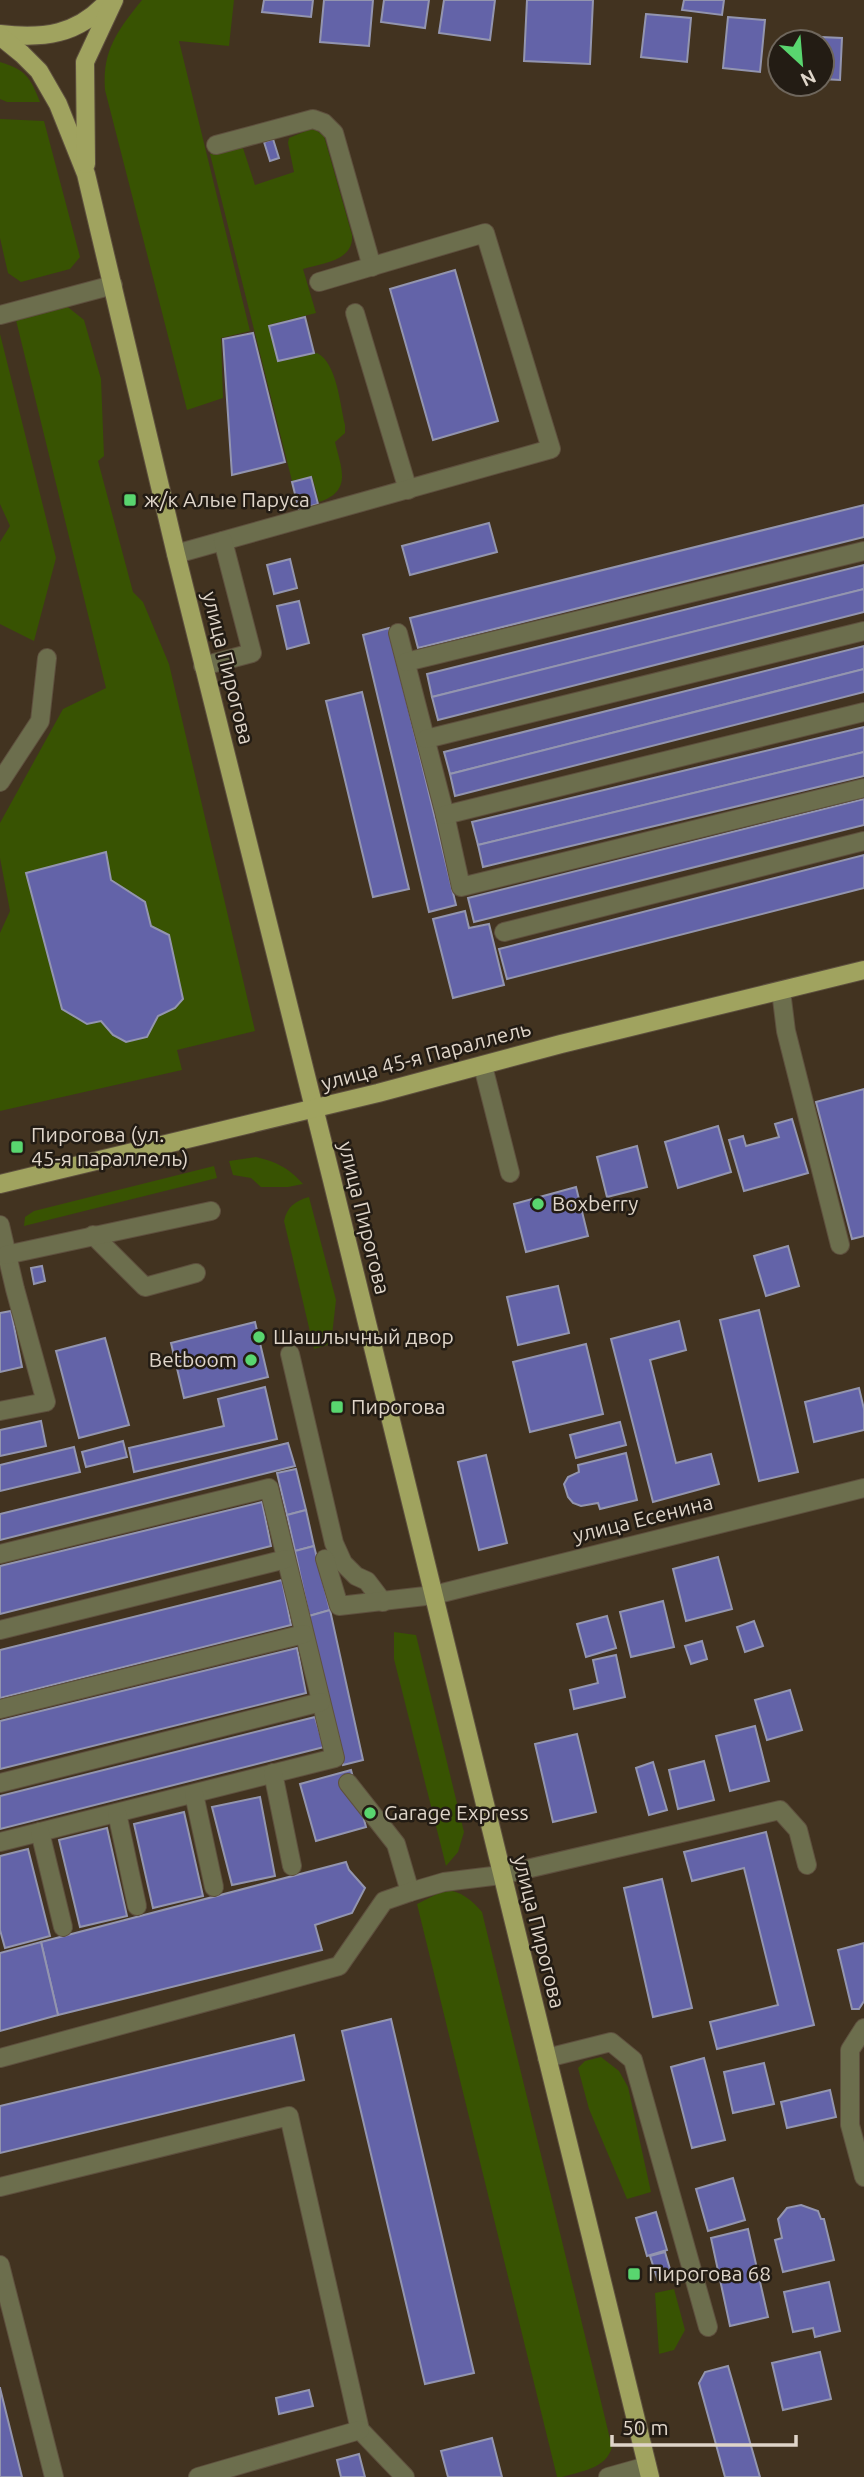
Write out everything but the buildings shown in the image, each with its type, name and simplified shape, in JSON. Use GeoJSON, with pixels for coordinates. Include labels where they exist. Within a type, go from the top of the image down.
{"type":"FeatureCollection","features":[{"type":"Feature","properties":{"kind":"main road","name":"улица Пирогова"},"geometry":{"type":"LineString","coordinates":[[0,35],[32,38],[67,30],[97,13],[111,0]]}},
{"type":"Feature","properties":{"kind":"main road","name":"улица Пирогова"},"geometry":{"type":"LineString","coordinates":[[86,174],[85,62],[111,0]]}},
{"type":"Feature","properties":{"kind":"main road","name":"улица Пирогова"},"geometry":{"type":"LineString","coordinates":[[0,35],[39,71],[58,104],[86,174],[176,554],[648,2472]]}},
{"type":"Feature","properties":{"kind":"main road","name":"улица 45-я Параллель"},"geometry":{"type":"LineString","coordinates":[[0,1184],[864,970]]}},
{"type":"Feature","properties":{"kind":"street"},"geometry":{"type":"LineString","coordinates":[[216,145],[313,119],[324,123],[334,134],[372,267]]}},
{"type":"Feature","properties":{"kind":"street"},"geometry":{"type":"LineString","coordinates":[[176,554],[551,450],[485,233],[319,282]]}},
{"type":"Feature","properties":{"kind":"street"},"geometry":{"type":"LineString","coordinates":[[0,315],[113,285]]}},
{"type":"Feature","properties":{"kind":"street"},"geometry":{"type":"LineString","coordinates":[[355,313],[408,490]]}},
{"type":"Feature","properties":{"kind":"street"},"geometry":{"type":"LineString","coordinates":[[204,666],[252,653],[223,541]]}},
{"type":"Feature","properties":{"kind":"street"},"geometry":{"type":"LineString","coordinates":[[406,663],[864,551]]}},
{"type":"Feature","properties":{"kind":"street"},"geometry":{"type":"LineString","coordinates":[[426,739],[864,631]]}},
{"type":"Feature","properties":{"kind":"street"},"geometry":{"type":"LineString","coordinates":[[398,633],[461,887],[864,788]]}},
{"type":"Feature","properties":{"kind":"street"},"geometry":{"type":"LineString","coordinates":[[0,782],[40,721],[47,658]]}},
{"type":"Feature","properties":{"kind":"street"},"geometry":{"type":"LineString","coordinates":[[445,815],[864,712]]}},
{"type":"Feature","properties":{"kind":"street"},"geometry":{"type":"LineString","coordinates":[[504,932],[864,841]]}},
{"type":"Feature","properties":{"kind":"street"},"geometry":{"type":"LineString","coordinates":[[781,991],[786,1031],[840,1245]]}},
{"type":"Feature","properties":{"kind":"street"},"geometry":{"type":"LineString","coordinates":[[483,1066],[510,1173]]}},
{"type":"Feature","properties":{"kind":"street"},"geometry":{"type":"LineString","coordinates":[[6,1255],[211,1211]]}},
{"type":"Feature","properties":{"kind":"street"},"geometry":{"type":"LineString","coordinates":[[0,1225],[6,1255],[7,1291],[46,1402],[0,1411]]}},
{"type":"Feature","properties":{"kind":"street"},"geometry":{"type":"LineString","coordinates":[[93,1235],[145,1287],[196,1273]]}},
{"type":"Feature","properties":{"kind":"street"},"geometry":{"type":"LineString","coordinates":[[290,1354],[334,1543],[343,1563],[356,1576],[367,1581],[383,1602]]}},
{"type":"Feature","properties":{"kind":"street"},"geometry":{"type":"LineString","coordinates":[[0,1554],[269,1488],[335,1758],[0,1842]]}},
{"type":"Feature","properties":{"kind":"street","name":"улица Есенина"},"geometry":{"type":"LineString","coordinates":[[325,1559],[340,1606],[383,1602],[434,1595],[864,1488]]}},
{"type":"Feature","properties":{"kind":"street"},"geometry":{"type":"LineString","coordinates":[[0,1630],[286,1559]]}},
{"type":"Feature","properties":{"kind":"street"},"geometry":{"type":"LineString","coordinates":[[0,1709],[304,1634]]}},
{"type":"Feature","properties":{"kind":"street"},"geometry":{"type":"LineString","coordinates":[[0,1783],[321,1702]]}},
{"type":"Feature","properties":{"kind":"street"},"geometry":{"type":"LineString","coordinates":[[273,1773],[292,1866]]}},
{"type":"Feature","properties":{"kind":"street"},"geometry":{"type":"LineString","coordinates":[[348,1783],[396,1844],[410,1892]]}},
{"type":"Feature","properties":{"kind":"street"},"geometry":{"type":"LineString","coordinates":[[194,1794],[214,1887]]}},
{"type":"Feature","properties":{"kind":"street"},"geometry":{"type":"LineString","coordinates":[[0,2058],[339,1966],[384,1901],[444,1882],[501,1875],[780,1810],[798,1830],[807,1865]]}},
{"type":"Feature","properties":{"kind":"street"},"geometry":{"type":"LineString","coordinates":[[117,1813],[137,1906]]}},
{"type":"Feature","properties":{"kind":"street"},"geometry":{"type":"LineString","coordinates":[[40,1832],[63,1927]]}},
{"type":"Feature","properties":{"kind":"street"},"geometry":{"type":"LineString","coordinates":[[864,2028],[850,2050],[849,2125],[864,2177]]}},
{"type":"Feature","properties":{"kind":"street"},"geometry":{"type":"LineString","coordinates":[[547,2059],[611,2042],[633,2060],[708,2327]]}},
{"type":"Feature","properties":{"kind":"street"},"geometry":{"type":"LineString","coordinates":[[0,2187],[289,2116],[360,2430],[405,2477]]}},
{"type":"Feature","properties":{"kind":"street"},"geometry":{"type":"LineString","coordinates":[[0,2265],[54,2477]]}},
{"type":"Feature","properties":{"kind":"street"},"geometry":{"type":"LineString","coordinates":[[198,2477],[360,2430]]}},
{"type":"Feature","properties":{"kind":"street"},"geometry":{"type":"LineString","coordinates":[[608,2477],[648,2472]]}},
{"type":"Feature","properties":{"kind":"green space"},"geometry":{"type":"Polygon","coordinates":[[[142,0],[234,0],[229,46],[179,41],[250,331],[221,338],[223,398],[187,410],[105,90],[106,63],[113,41],[142,0]]]}},
{"type":"Feature","properties":{"kind":"green space"},"geometry":{"type":"Polygon","coordinates":[[[0,62],[16,68],[26,76],[40,102],[7,102],[0,99],[0,62]]]}},
{"type":"Feature","properties":{"kind":"green space"},"geometry":{"type":"Polygon","coordinates":[[[0,119],[44,121],[80,257],[70,269],[21,282],[8,273],[0,238],[0,119]]]}},
{"type":"Feature","properties":{"kind":"green space"},"geometry":{"type":"Polygon","coordinates":[[[313,128],[324,136],[352,235],[351,244],[343,256],[336,260],[303,269],[316,313],[268,325],[278,362],[317,353],[329,366],[337,385],[345,425],[345,433],[335,442],[342,470],[341,485],[337,492],[319,502],[312,476],[292,481],[210,154],[242,145],[255,185],[294,172],[289,138],[313,128]]]}},
{"type":"Feature","properties":{"kind":"green space"},"geometry":{"type":"Polygon","coordinates":[[[64,304],[84,320],[101,379],[104,456],[98,461],[133,592],[143,602],[169,664],[255,1031],[177,1050],[182,1070],[0,1111],[0,933],[10,911],[0,858],[0,823],[63,709],[106,688],[15,316],[64,304]]]}},
{"type":"Feature","properties":{"kind":"green space"},"geometry":{"type":"Polygon","coordinates":[[[0,334],[56,558],[34,641],[0,624],[0,542],[10,526],[0,504],[0,334]]]}},
{"type":"Feature","properties":{"kind":"green space"},"geometry":{"type":"Polygon","coordinates":[[[256,1157],[282,1166],[303,1184],[261,1187],[251,1178],[233,1175],[229,1161],[256,1157]]]}},
{"type":"Feature","properties":{"kind":"green space"},"geometry":{"type":"Polygon","coordinates":[[[214,1166],[217,1178],[24,1226],[25,1217],[34,1211],[214,1166]]]}},
{"type":"Feature","properties":{"kind":"green space"},"geometry":{"type":"Polygon","coordinates":[[[309,1197],[336,1300],[331,1344],[314,1349],[284,1221],[292,1205],[309,1197]]]}},
{"type":"Feature","properties":{"kind":"green space"},"geometry":{"type":"Polygon","coordinates":[[[394,1632],[416,1635],[464,1832],[458,1852],[446,1866],[394,1659],[394,1632]]]}},
{"type":"Feature","properties":{"kind":"green space"},"geometry":{"type":"Polygon","coordinates":[[[445,1890],[466,1897],[482,1912],[612,2447],[599,2465],[562,2477],[557,2477],[417,1904],[445,1890]]]}},
{"type":"Feature","properties":{"kind":"green space"},"geometry":{"type":"Polygon","coordinates":[[[601,2057],[619,2071],[628,2087],[651,2192],[627,2199],[589,2109],[578,2068],[585,2061],[601,2057]]]}},
{"type":"Feature","properties":{"kind":"green space"},"geometry":{"type":"Polygon","coordinates":[[[674,2289],[685,2330],[674,2350],[659,2354],[655,2293],[674,2289]]]}},
{"type":"Feature","properties":{"kind":"place","name":"ж/к Алые Паруса"},"geometry":{"type":"Point","coordinates":[130,500]}},
{"type":"Feature","properties":{"kind":"place","name":"Пирогова (ул. 45-я параллель)"},"geometry":{"type":"Point","coordinates":[17,1147]}},
{"type":"Feature","properties":{"kind":"place","name":"Boxberry"},"geometry":{"type":"Point","coordinates":[538,1204]}},
{"type":"Feature","properties":{"kind":"place","name":"Шашлычный двор"},"geometry":{"type":"Point","coordinates":[259,1337]}},
{"type":"Feature","properties":{"kind":"place","name":"Betboom"},"geometry":{"type":"Point","coordinates":[251,1360]}},
{"type":"Feature","properties":{"kind":"place","name":"Пирогова"},"geometry":{"type":"Point","coordinates":[337,1407]}},
{"type":"Feature","properties":{"kind":"place","name":"Garage Express"},"geometry":{"type":"Point","coordinates":[370,1813]}},
{"type":"Feature","properties":{"kind":"place","name":"Пирогова 68"},"geometry":{"type":"Point","coordinates":[634,2274]}}]}
